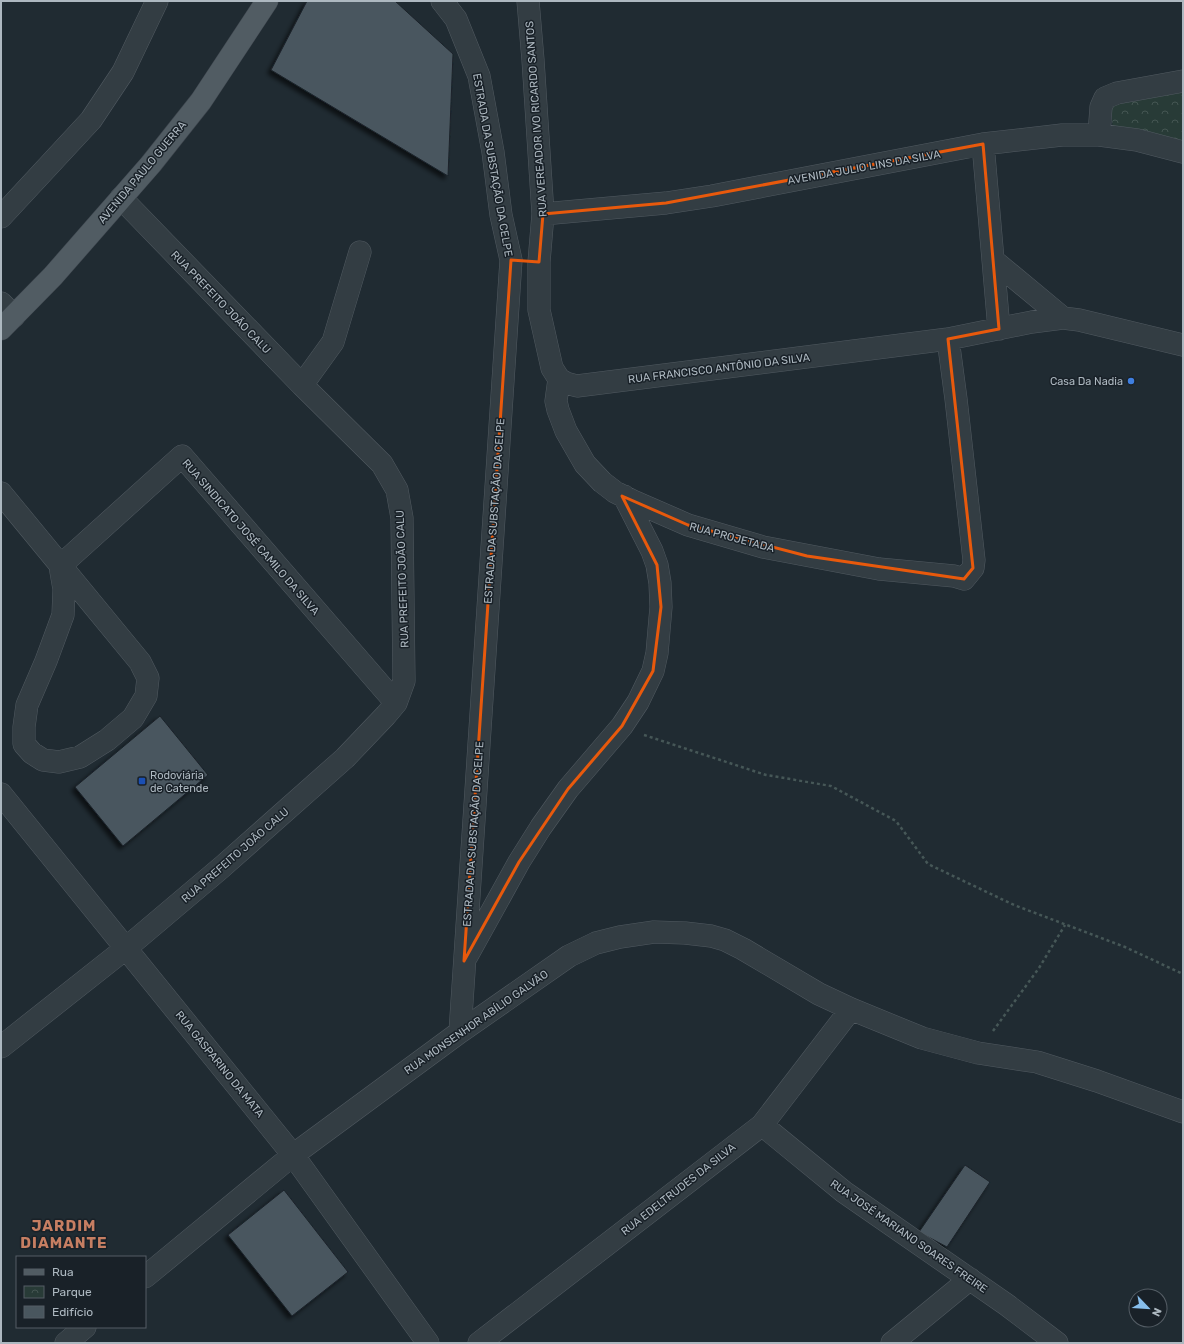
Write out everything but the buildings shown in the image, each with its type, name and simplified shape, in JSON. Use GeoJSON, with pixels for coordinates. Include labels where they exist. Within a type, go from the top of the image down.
{"type":"FeatureCollection","features":[{"type":"Feature","properties":{"kind":"main road","name":"AVENIDA PAULO GUERRA"},"geometry":{"type":"LineString","coordinates":[[5,316],[53,276],[151,164],[201,101],[267,1]]}},
{"type":"Feature","properties":{"kind":"street"},"geometry":{"type":"LineString","coordinates":[[1,217],[91,120],[122,72],[157,1]]}},
{"type":"Feature","properties":{"kind":"street","name":"ESTRADA DA SUBSTAÇÃO DA CELPE"},"geometry":{"type":"LineString","coordinates":[[442,1],[456,19],[479,76],[493,152],[501,215],[511,260],[460,1032]]}},
{"type":"Feature","properties":{"kind":"street","name":"RUA VEREADOR IVO RICARDO SANTOS"},"geometry":{"type":"LineString","coordinates":[[528,1],[534,60],[543,214],[539,262]]}},
{"type":"Feature","properties":{"kind":"street"},"geometry":{"type":"LineString","coordinates":[[1100,135],[1101,107],[1105,98],[1117,93],[1183,81]]}},
{"type":"Feature","properties":{"kind":"street","name":"AVENIDA JULIO LINS DA SILVA"},"geometry":{"type":"LineString","coordinates":[[543,214],[666,203],[983,144],[1062,135],[1100,135],[1137,140],[1183,152]]}},
{"type":"Feature","properties":{"kind":"street"},"geometry":{"type":"LineString","coordinates":[[983,144],[999,329]]}},
{"type":"Feature","properties":{"kind":"street","name":"RUA PREFEITO JOÃO CALU"},"geometry":{"type":"LineString","coordinates":[[1,1047],[125,949],[222,868],[345,758],[386,716],[396,703],[404,681],[402,518],[397,490],[382,464],[302,385],[122,198]]}},
{"type":"Feature","properties":{"kind":"street"},"geometry":{"type":"LineString","coordinates":[[302,385],[333,342],[360,252]]}},
{"type":"Feature","properties":{"kind":"street"},"geometry":{"type":"LineString","coordinates":[[511,260],[539,262],[539,310],[552,368],[559,379]]}},
{"type":"Feature","properties":{"kind":"street"},"geometry":{"type":"LineString","coordinates":[[993,260],[1063,318],[1079,320],[1183,345]]}},
{"type":"Feature","properties":{"kind":"street","name":"RUA FRANCISCO ANTÔNIO DA SILVA"},"geometry":{"type":"LineString","coordinates":[[559,379],[577,386],[948,339],[1063,318]]}},
{"type":"Feature","properties":{"kind":"street","name":"RUA PROJETADA"},"geometry":{"type":"LineString","coordinates":[[559,379],[556,401],[566,431],[585,464],[602,482],[615,492],[656,512],[688,525],[763,547],[871,568],[954,576],[964,579],[973,568],[974,560],[948,339]]}},
{"type":"Feature","properties":{"kind":"street","name":"RUA SINDICATO JOSÉ CAMILO DA SILVA"},"geometry":{"type":"LineString","coordinates":[[60,566],[182,456],[396,703]]}},
{"type":"Feature","properties":{"kind":"street"},"geometry":{"type":"LineString","coordinates":[[1,494],[140,662],[148,678],[146,696],[133,718],[107,740],[80,757],[58,762],[43,760],[32,753],[24,744],[24,727],[26,705],[46,660],[63,615],[64,589],[60,566]]}},
{"type":"Feature","properties":{"kind":"street"},"geometry":{"type":"LineString","coordinates":[[464,961],[519,862],[541,827],[568,790],[622,726],[638,702],[653,671],[657,653],[661,606],[660,583],[654,558],[624,496]]}},
{"type":"Feature","properties":{"kind":"street","name":"RUA GASPARINO DA MATA"},"geometry":{"type":"LineString","coordinates":[[1,794],[293,1155],[428,1343]]}},
{"type":"Feature","properties":{"kind":"street","name":"RUA MONSENHOR ABÍLIO GALVÃO"},"geometry":{"type":"LineString","coordinates":[[146,1277],[293,1155],[460,1032],[569,956],[596,943],[620,937],[654,932],[711,936],[725,940],[819,994],[922,1038],[978,1053],[1037,1062],[1097,1081],[1183,1112]]}},
{"type":"Feature","properties":{"kind":"street","name":"RUA EDELTRUDES DA SILVA"},"geometry":{"type":"LineString","coordinates":[[479,1343],[762,1125],[852,1009]]}},
{"type":"Feature","properties":{"kind":"street","name":"RUA JOSÉ MARIANO SOARES FREIRE"},"geometry":{"type":"LineString","coordinates":[[762,1125],[844,1192],[970,1279],[1057,1343]]}},
{"type":"Feature","properties":{"kind":"street"},"geometry":{"type":"LineString","coordinates":[[892,1343],[970,1279]]}},
{"type":"Feature","properties":{"kind":"street"},"geometry":{"type":"LineString","coordinates":[[66,1343],[84,1328]]}},
{"type":"Feature","properties":{"kind":"path"},"geometry":{"type":"LineString","coordinates":[[622,726],[766,775],[831,786],[896,820],[928,864],[1014,906],[1124,948],[1183,974]]}},
{"type":"Feature","properties":{"kind":"path"},"geometry":{"type":"LineString","coordinates":[[978,1053],[1039,968],[1065,925]]}},
{"type":"Feature","properties":{"kind":"highlighted area"},"geometry":{"type":"Polygon","coordinates":[[[983,144],[999,329],[948,339],[973,568],[964,579],[807,556],[688,525],[622,496],[657,565],[661,607],[653,671],[622,726],[568,789],[519,862],[464,961],[511,260],[539,262],[543,214],[666,203],[983,144]]]}},
{"type":"Feature","properties":{"kind":"green space"},"geometry":{"type":"Polygon","coordinates":[[[1183,88],[1183,146],[1113,132],[1111,102],[1183,88]]]}},
{"type":"Feature","properties":{"kind":"place","name":"Casa Da Nadia"},"geometry":{"type":"Point","coordinates":[1131,381]}},
{"type":"Feature","properties":{"kind":"place","name":"Rodoviária de Catende"},"geometry":{"type":"Point","coordinates":[142,781]}},
{"type":"Feature","properties":{"kind":"district","name":"JARDIM DIAMANTE"},"geometry":{"type":"Point","coordinates":[64,1234]}}]}
